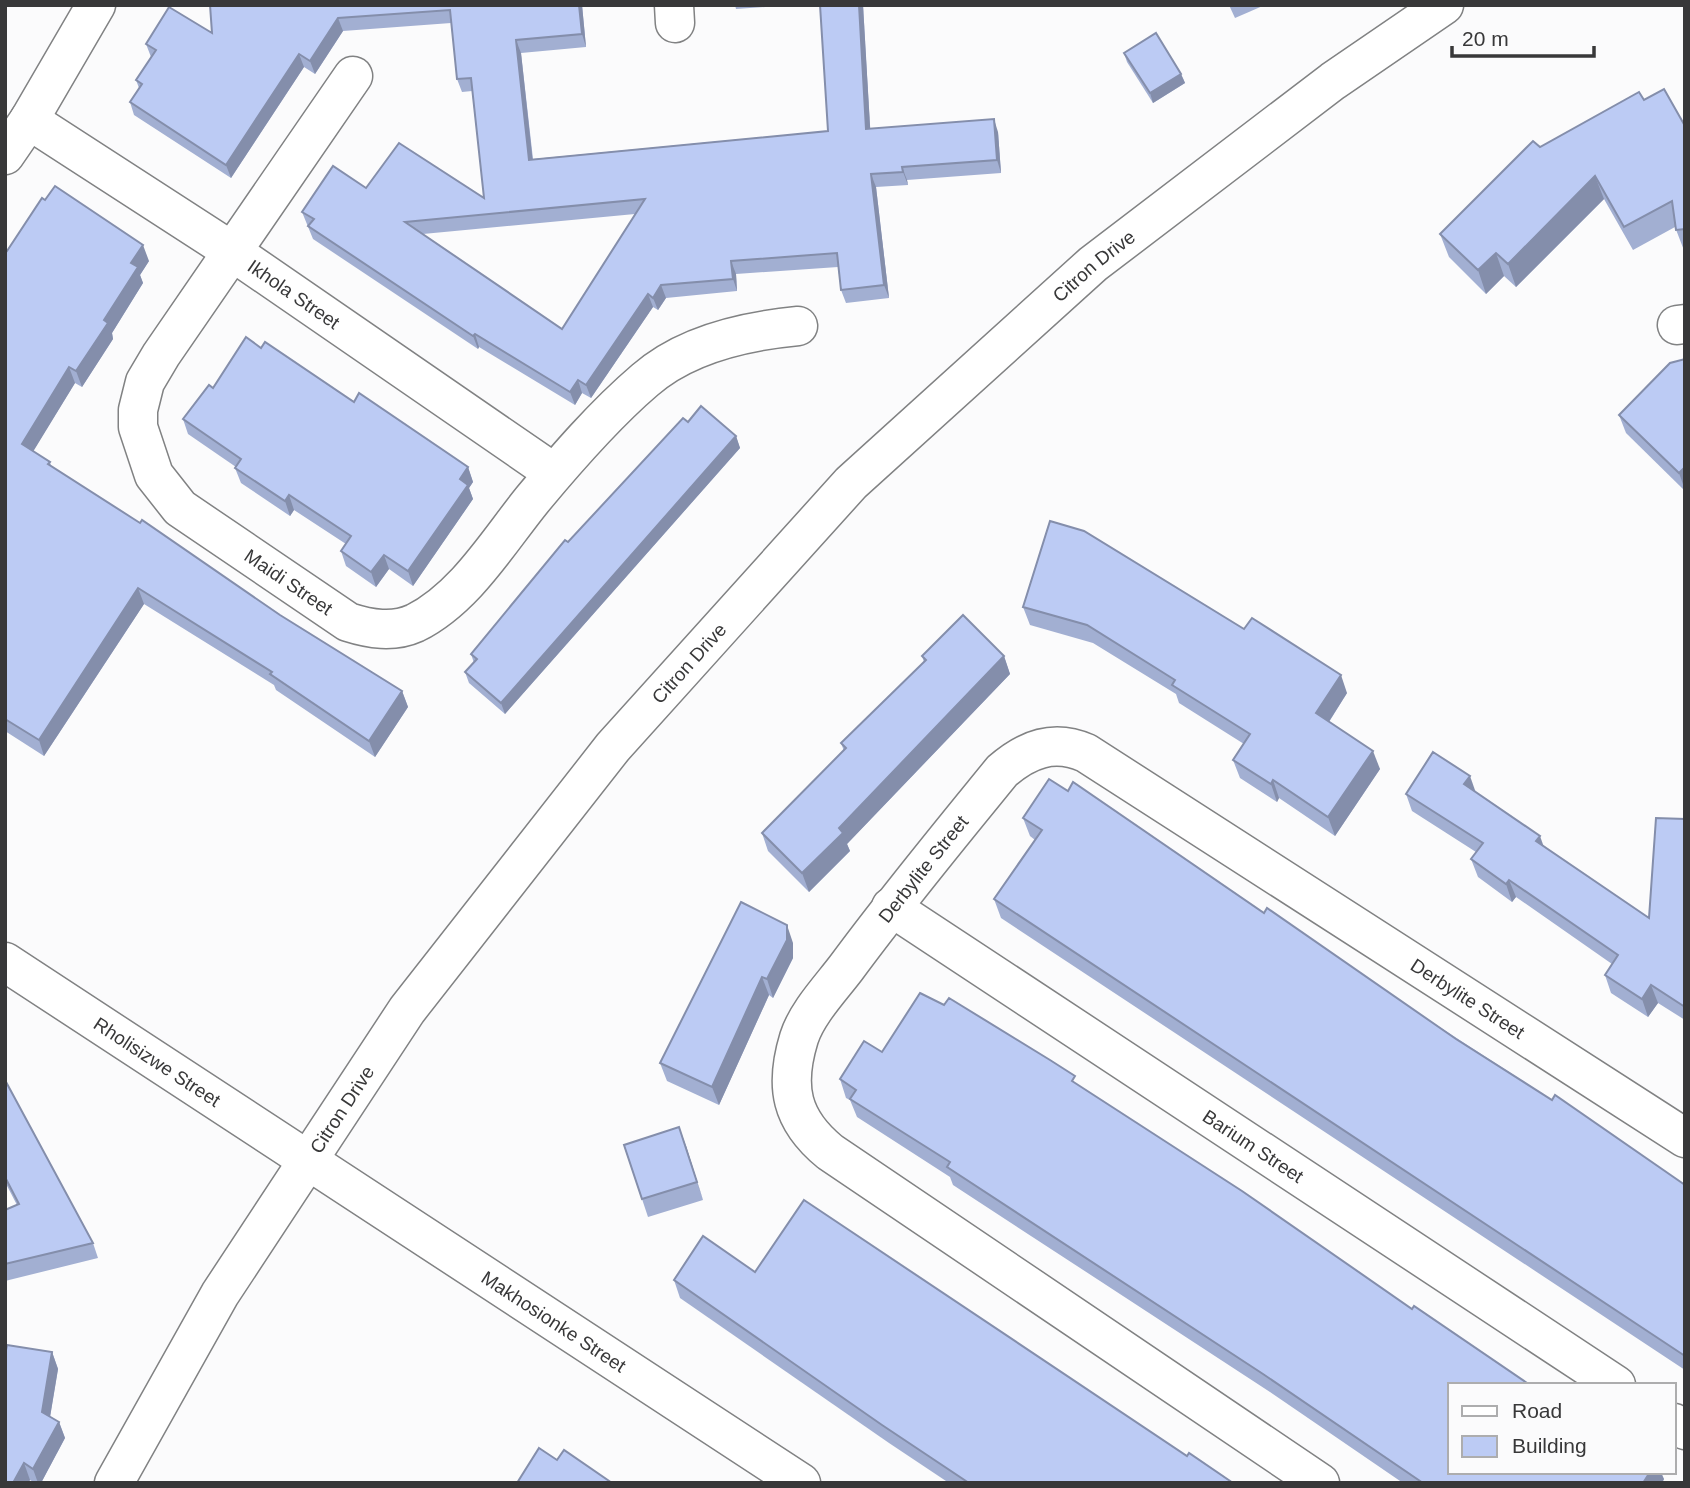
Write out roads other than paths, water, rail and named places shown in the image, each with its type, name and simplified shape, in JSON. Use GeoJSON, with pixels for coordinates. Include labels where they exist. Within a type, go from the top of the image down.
{"type":"FeatureCollection","features":[{"type":"Feature","properties":{"kind":"street"},"geometry":{"type":"LineString","coordinates":[[5,155],[29,120],[96,5]]}},
{"type":"Feature","properties":{"kind":"street","name":"Citron Drive"},"geometry":{"type":"LineString","coordinates":[[114,1483],[220,1294],[407,1010],[613,747],[850,483],[1093,264],[1333,81],[1444,5]]}},
{"type":"Feature","properties":{"kind":"street","name":"Maidi Street"},"geometry":{"type":"LineString","coordinates":[[353,76],[161,355],[145,382],[138,410],[138,427],[154,475],[180,508],[348,622],[371,629],[394,629],[414,624],[456,594],[554,473],[646,379],[680,358],[722,340],[763,330],[798,326]]}},
{"type":"Feature","properties":{"kind":"street","name":"Ikhola Street"},"geometry":{"type":"LineString","coordinates":[[29,120],[233,252],[554,473]]}},
{"type":"Feature","properties":{"kind":"street","name":"Derbylite Street"},"geometry":{"type":"LineString","coordinates":[[1320,1483],[830,1152],[808,1134],[793,1103],[792,1068],[800,1036],[816,1009],[891,907],[1002,771],[1018,757],[1036,749],[1052,745],[1071,746],[1685,1138]]}},
{"type":"Feature","properties":{"kind":"street","name":"Barium Street"},"geometry":{"type":"LineString","coordinates":[[891,907],[1613,1383]]}},
{"type":"Feature","properties":{"kind":"street","name":"Rholisizwe Street"},"geometry":{"type":"LineString","coordinates":[[5,962],[310,1159]]}},
{"type":"Feature","properties":{"kind":"street","name":"Makhosionke Street"},"geometry":{"type":"LineString","coordinates":[[310,1159],[801,1483]]}}]}
